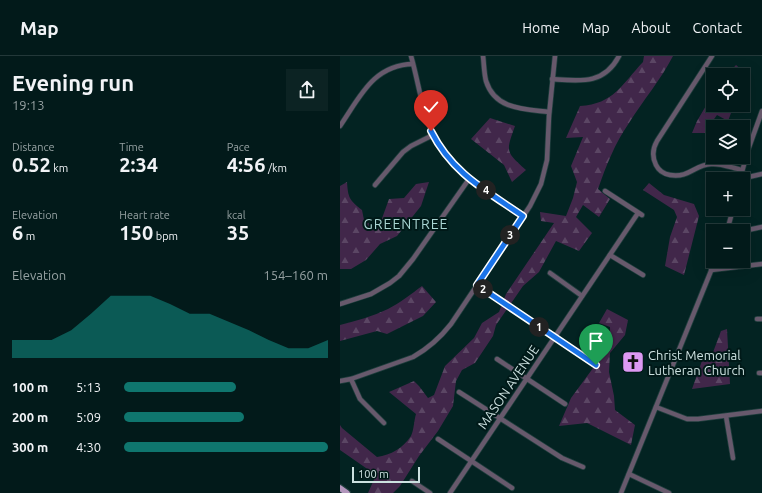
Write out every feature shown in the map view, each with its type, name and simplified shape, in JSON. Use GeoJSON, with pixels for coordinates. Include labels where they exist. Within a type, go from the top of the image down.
{"type":"FeatureCollection","features":[{"type":"Feature","properties":{"kind":"main road"},"geometry":{"type":"LineString","coordinates":[[340,488],[347,493]]}},
{"type":"Feature","properties":{"kind":"street"},"geometry":{"type":"LineString","coordinates":[[410,56],[427,119],[433,135],[444,153],[469,179],[523,216]]}},
{"type":"Feature","properties":{"kind":"street"},"geometry":{"type":"LineString","coordinates":[[483,56],[486,81],[493,94],[499,101],[513,107],[549,112]]}},
{"type":"Feature","properties":{"kind":"street"},"geometry":{"type":"LineString","coordinates":[[340,380],[351,379],[404,361],[430,346],[448,328],[523,216],[536,195],[545,172],[555,56]]}},
{"type":"Feature","properties":{"kind":"street"},"geometry":{"type":"LineString","coordinates":[[552,79],[577,81],[593,79],[608,70],[619,56]]}},
{"type":"Feature","properties":{"kind":"street"},"geometry":{"type":"LineString","coordinates":[[712,56],[657,141],[654,149],[654,159],[662,173],[682,176],[710,164],[742,170],[762,111]]}},
{"type":"Feature","properties":{"kind":"street"},"geometry":{"type":"LineString","coordinates":[[340,126],[366,87],[376,76],[391,68],[413,64]]}},
{"type":"Feature","properties":{"kind":"street"},"geometry":{"type":"LineString","coordinates":[[375,186],[403,152],[411,146],[433,135]]}},
{"type":"Feature","properties":{"kind":"street"},"geometry":{"type":"LineString","coordinates":[[750,177],[762,174]]}},
{"type":"Feature","properties":{"kind":"street"},"geometry":{"type":"LineString","coordinates":[[340,304],[372,294],[399,276],[414,259],[469,179]]}},
{"type":"Feature","properties":{"kind":"street","name":"MASON AVENUE"},"geometry":{"type":"LineString","coordinates":[[450,493],[582,296],[640,214],[605,191]]}},
{"type":"Feature","properties":{"kind":"street"},"geometry":{"type":"LineString","coordinates":[[750,230],[762,227]]}},
{"type":"Feature","properties":{"kind":"street"},"geometry":{"type":"LineString","coordinates":[[610,255],[643,275]]}},
{"type":"Feature","properties":{"kind":"street"},"geometry":{"type":"LineString","coordinates":[[621,493],[711,270],[762,264]]}},
{"type":"Feature","properties":{"kind":"street"},"geometry":{"type":"LineString","coordinates":[[550,273],[582,296]]}},
{"type":"Feature","properties":{"kind":"street"},"geometry":{"type":"LineString","coordinates":[[477,285],[596,365]]}},
{"type":"Feature","properties":{"kind":"street"},"geometry":{"type":"LineString","coordinates":[[497,359],[565,404]]}},
{"type":"Feature","properties":{"kind":"street"},"geometry":{"type":"LineString","coordinates":[[351,379],[360,399],[384,423]]}},
{"type":"Feature","properties":{"kind":"street"},"geometry":{"type":"LineString","coordinates":[[459,392],[500,420],[562,458],[583,467]]}},
{"type":"Feature","properties":{"kind":"street"},"geometry":{"type":"LineString","coordinates":[[656,407],[687,419],[698,420],[762,411]]}},
{"type":"Feature","properties":{"kind":"street"},"geometry":{"type":"LineString","coordinates":[[726,416],[733,458]]}},
{"type":"Feature","properties":{"kind":"street"},"geometry":{"type":"LineString","coordinates":[[438,439],[512,488]]}},
{"type":"Feature","properties":{"kind":"street"},"geometry":{"type":"LineString","coordinates":[[629,474],[669,493]]}},
{"type":"Feature","properties":{"kind":"street"},"geometry":{"type":"LineString","coordinates":[[412,481],[430,493]]}},
{"type":"Feature","properties":{"kind":"green space"},"geometry":{"type":"Polygon","coordinates":[[[644,56],[673,56],[663,74],[624,131],[611,155],[598,189],[610,199],[599,217],[583,205],[576,217],[592,233],[579,251],[556,241],[539,272],[523,286],[496,325],[493,336],[475,363],[462,370],[456,381],[453,406],[438,431],[419,456],[400,486],[393,493],[368,493],[376,475],[340,450],[340,425],[377,457],[387,455],[408,440],[412,434],[416,414],[389,392],[414,381],[428,398],[434,395],[445,366],[474,338],[482,323],[499,312],[506,294],[554,223],[541,221],[540,212],[566,216],[577,182],[571,166],[583,137],[566,138],[580,106],[601,101],[616,92],[643,62],[644,56]]]}},
{"type":"Feature","properties":{"kind":"green space"},"geometry":{"type":"Polygon","coordinates":[[[706,106],[706,112],[731,112],[728,120],[717,115],[713,120],[706,120],[706,133],[692,133],[706,106]]]}},
{"type":"Feature","properties":{"kind":"green space"},"geometry":{"type":"Polygon","coordinates":[[[490,118],[515,126],[510,141],[509,151],[514,159],[526,170],[512,182],[504,165],[471,139],[490,118]]]}},
{"type":"Feature","properties":{"kind":"green space"},"geometry":{"type":"Polygon","coordinates":[[[347,182],[350,198],[354,204],[362,210],[364,220],[371,225],[380,224],[389,199],[404,198],[416,184],[429,182],[421,206],[397,236],[380,244],[366,260],[351,269],[340,269],[340,186],[347,182]]]}},
{"type":"Feature","properties":{"kind":"green space"},"geometry":{"type":"Polygon","coordinates":[[[649,183],[664,195],[694,204],[699,216],[684,275],[665,266],[670,237],[677,217],[674,210],[643,190],[649,183]]]}},
{"type":"Feature","properties":{"kind":"green space"},"geometry":{"type":"Polygon","coordinates":[[[422,286],[436,302],[423,316],[387,334],[377,331],[340,341],[340,325],[388,309],[422,286]]]}},
{"type":"Feature","properties":{"kind":"green space"},"geometry":{"type":"Polygon","coordinates":[[[607,309],[628,320],[625,335],[610,353],[609,372],[615,410],[635,425],[631,445],[587,423],[559,426],[571,398],[599,360],[610,339],[610,327],[599,323],[607,309]]]}},
{"type":"Feature","properties":{"kind":"green space"},"geometry":{"type":"Polygon","coordinates":[[[727,329],[730,384],[692,389],[703,358],[712,355],[721,331],[727,329]]]}},
{"type":"Feature","properties":{"kind":"place","name":"Christ Memorial Lutheran Church"},"geometry":{"type":"Point","coordinates":[633,362]}},
{"type":"Feature","properties":{"kind":"district","name":"GREENTREE"},"geometry":{"type":"Point","coordinates":[406,224]}},
{"type":"Feature","properties":{"kind":"route"},"geometry":{"type":"LineString","coordinates":[[431,131],[444,153],[461,172],[470,180],[523,216],[477,285],[596,365]]}}]}
